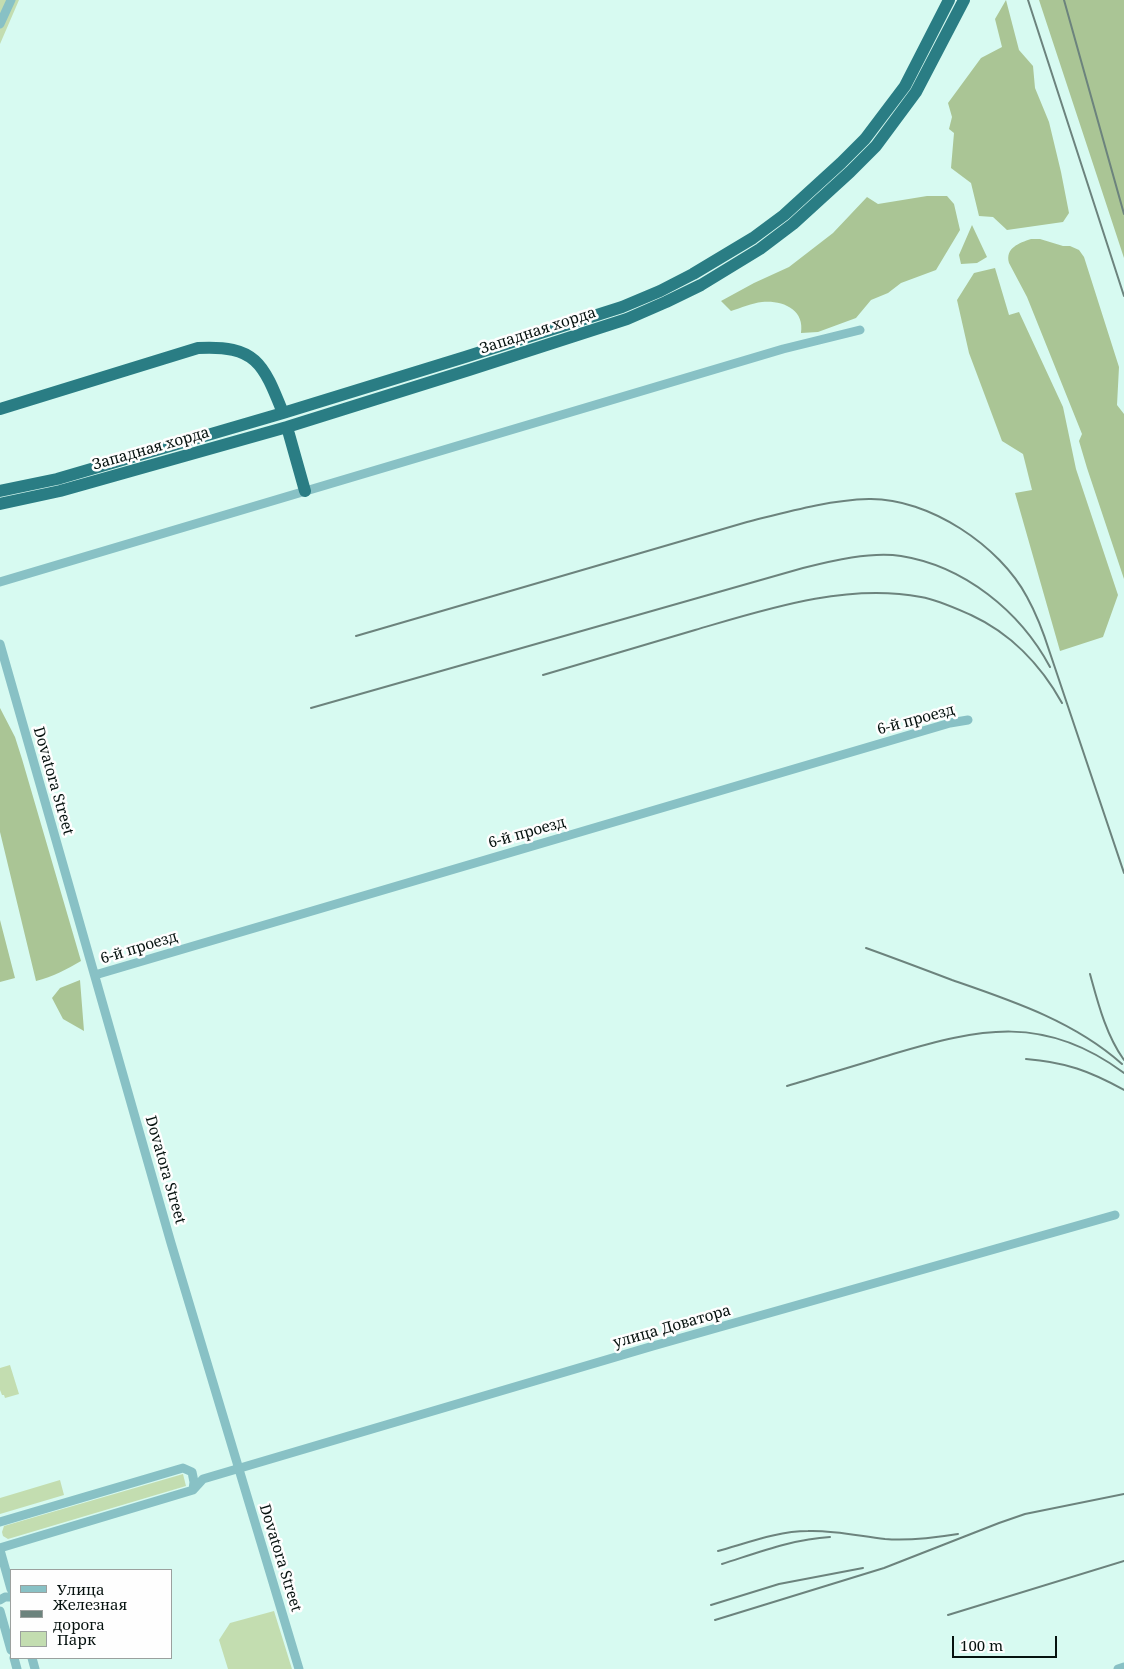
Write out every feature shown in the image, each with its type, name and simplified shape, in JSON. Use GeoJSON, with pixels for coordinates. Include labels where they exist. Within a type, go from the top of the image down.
{"type":"FeatureCollection","features":[{"type":"Feature","properties":{"kind":"highway","name":"Западная хорда"},"geometry":{"type":"LineString","coordinates":[[0,491],[57,479],[283,412],[622,307],[660,291],[693,274],[753,238],[784,215],[841,163],[865,138],[905,86],[949,0]]}},
{"type":"Feature","properties":{"kind":"highway","name":"Западная хорда"},"geometry":{"type":"LineString","coordinates":[[0,504],[60,491],[287,427],[627,319],[700,285],[760,249],[793,224],[876,146],[916,92],[964,0]]}},
{"type":"Feature","properties":{"kind":"highway"},"geometry":{"type":"LineString","coordinates":[[0,409],[198,348],[217,347],[232,348],[246,354],[260,365],[269,378],[283,412]]}},
{"type":"Feature","properties":{"kind":"highway"},"geometry":{"type":"LineString","coordinates":[[287,427],[305,491]]}},
{"type":"Feature","properties":{"kind":"street"},"geometry":{"type":"LineString","coordinates":[[0,23],[11,0]]}},
{"type":"Feature","properties":{"kind":"street"},"geometry":{"type":"LineString","coordinates":[[0,582],[783,348],[860,330]]}},
{"type":"Feature","properties":{"kind":"street","name":"Dovatora Street"},"geometry":{"type":"LineString","coordinates":[[0,644],[171,1242],[299,1669]]}},
{"type":"Feature","properties":{"kind":"street","name":"Dovatora Street"},"geometry":{"type":"LineString","coordinates":[[0,665],[10,677]]}},
{"type":"Feature","properties":{"kind":"street","name":"6-й проезд"},"geometry":{"type":"LineString","coordinates":[[95,975],[941,726],[968,720]]}},
{"type":"Feature","properties":{"kind":"street","name":"улица Доватора"},"geometry":{"type":"LineString","coordinates":[[203,1479],[239,1470],[654,1346],[1115,1215]]}},
{"type":"Feature","properties":{"kind":"street"},"geometry":{"type":"LineString","coordinates":[[0,1522],[183,1468],[192,1472],[199,1479],[203,1479],[193,1490],[0,1549],[10,1585]]}},
{"type":"Feature","properties":{"kind":"street"},"geometry":{"type":"LineString","coordinates":[[192,1472],[193,1490]]}},
{"type":"Feature","properties":{"kind":"street"},"geometry":{"type":"LineString","coordinates":[[0,1611],[10,1646]]}},
{"type":"Feature","properties":{"kind":"street"},"geometry":{"type":"LineString","coordinates":[[1118,1669],[1124,1667]]}},
{"type":"Feature","properties":{"kind":"green space"},"geometry":{"type":"Polygon","coordinates":[[[0,0],[19,0],[0,44],[0,0]]]}},
{"type":"Feature","properties":{"kind":"green space"},"geometry":{"type":"Polygon","coordinates":[[[1006,0],[1019,50],[1033,66],[1035,88],[1049,122],[1069,213],[1063,222],[1007,230],[993,217],[979,216],[971,183],[951,168],[954,133],[949,129],[952,117],[948,103],[981,58],[1002,47],[995,19],[1006,0]]]}},
{"type":"Feature","properties":{"kind":"green space"},"geometry":{"type":"Polygon","coordinates":[[[1039,0],[1124,0],[1124,258],[1039,0]]]}},
{"type":"Feature","properties":{"kind":"green space"},"geometry":{"type":"Polygon","coordinates":[[[927,196],[947,196],[954,204],[960,230],[936,270],[901,283],[888,293],[871,300],[856,318],[818,332],[801,333],[801,325],[796,312],[784,305],[762,302],[731,311],[721,301],[789,267],[833,233],[867,197],[878,204],[927,196]]]}},
{"type":"Feature","properties":{"kind":"green space"},"geometry":{"type":"Polygon","coordinates":[[[972,225],[987,257],[977,263],[961,264],[959,255],[972,225]]]}},
{"type":"Feature","properties":{"kind":"green space"},"geometry":{"type":"Polygon","coordinates":[[[1031,239],[1040,239],[1063,246],[1070,246],[1079,250],[1084,257],[1119,367],[1117,405],[1124,414],[1124,579],[1079,441],[1082,434],[1027,297],[1009,263],[1008,258],[1011,250],[1018,244],[1031,239]]]}},
{"type":"Feature","properties":{"kind":"green space"},"geometry":{"type":"Polygon","coordinates":[[[995,268],[1009,315],[1019,312],[1063,407],[1076,469],[1118,595],[1103,637],[1060,651],[1015,493],[1032,490],[1023,454],[1002,441],[969,353],[957,300],[974,273],[995,268]]]}},
{"type":"Feature","properties":{"kind":"green space"},"geometry":{"type":"Polygon","coordinates":[[[0,708],[15,737],[81,961],[54,975],[36,981],[0,832],[0,708]]]}},
{"type":"Feature","properties":{"kind":"green space"},"geometry":{"type":"Polygon","coordinates":[[[0,920],[15,978],[0,982],[0,920]]]}},
{"type":"Feature","properties":{"kind":"green space"},"geometry":{"type":"Polygon","coordinates":[[[80,980],[84,1031],[63,1019],[52,998],[60,988],[80,980]]]}},
{"type":"Feature","properties":{"kind":"green space"},"geometry":{"type":"Polygon","coordinates":[[[10,1365],[19,1394],[5,1398],[0,1390],[0,1368],[10,1365]]]}},
{"type":"Feature","properties":{"kind":"green space"},"geometry":{"type":"Polygon","coordinates":[[[183,1474],[186,1486],[8,1539],[3,1536],[4,1526],[183,1474]]]}},
{"type":"Feature","properties":{"kind":"green space"},"geometry":{"type":"Polygon","coordinates":[[[60,1480],[64,1495],[0,1514],[0,1498],[60,1480]]]}},
{"type":"Feature","properties":{"kind":"green space"},"geometry":{"type":"Polygon","coordinates":[[[274,1611],[292,1669],[228,1669],[219,1640],[230,1623],[274,1611]]]}},
{"type":"Feature","properties":{"kind":"railway"},"geometry":{"type":"LineString","coordinates":[[1028,0],[1124,296]]}},
{"type":"Feature","properties":{"kind":"railway"},"geometry":{"type":"LineString","coordinates":[[1064,0],[1124,214]]}},
{"type":"Feature","properties":{"kind":"railway"},"geometry":{"type":"LineString","coordinates":[[356,636],[747,522],[792,511],[823,504],[869,499],[892,501],[915,507],[938,516],[960,528],[981,543],[1015,578],[1027,597],[1045,639],[1124,873]]}},
{"type":"Feature","properties":{"kind":"railway"},"geometry":{"type":"LineString","coordinates":[[311,708],[803,568],[826,562],[877,555],[901,556],[924,561],[968,581],[988,594],[1023,627],[1050,667]]}},
{"type":"Feature","properties":{"kind":"railway"},"geometry":{"type":"LineString","coordinates":[[543,675],[722,622],[806,600],[864,593],[892,594],[921,597],[940,602],[985,622],[1023,651],[1054,689],[1062,703]]}},
{"type":"Feature","properties":{"kind":"railway"},"geometry":{"type":"LineString","coordinates":[[866,948],[1041,1013],[1083,1036],[1122,1064]]}},
{"type":"Feature","properties":{"kind":"railway"},"geometry":{"type":"LineString","coordinates":[[1090,974],[1107,1029],[1124,1060]]}},
{"type":"Feature","properties":{"kind":"railway"},"geometry":{"type":"LineString","coordinates":[[787,1086],[925,1045],[983,1033],[1039,1034],[1067,1041],[1095,1054],[1124,1073]]}},
{"type":"Feature","properties":{"kind":"railway"},"geometry":{"type":"LineString","coordinates":[[1026,1059],[1053,1062],[1077,1068],[1124,1090]]}},
{"type":"Feature","properties":{"kind":"railway"},"geometry":{"type":"LineString","coordinates":[[715,1620],[884,1568],[1025,1514],[1124,1494]]}},
{"type":"Feature","properties":{"kind":"railway"},"geometry":{"type":"LineString","coordinates":[[718,1551],[763,1538],[797,1532],[827,1531],[894,1540],[921,1539],[958,1534]]}},
{"type":"Feature","properties":{"kind":"railway"},"geometry":{"type":"LineString","coordinates":[[722,1564],[789,1544],[830,1537]]}},
{"type":"Feature","properties":{"kind":"railway"},"geometry":{"type":"LineString","coordinates":[[948,1615],[1124,1561]]}},
{"type":"Feature","properties":{"kind":"railway"},"geometry":{"type":"LineString","coordinates":[[711,1605],[779,1584],[863,1568]]}}]}
